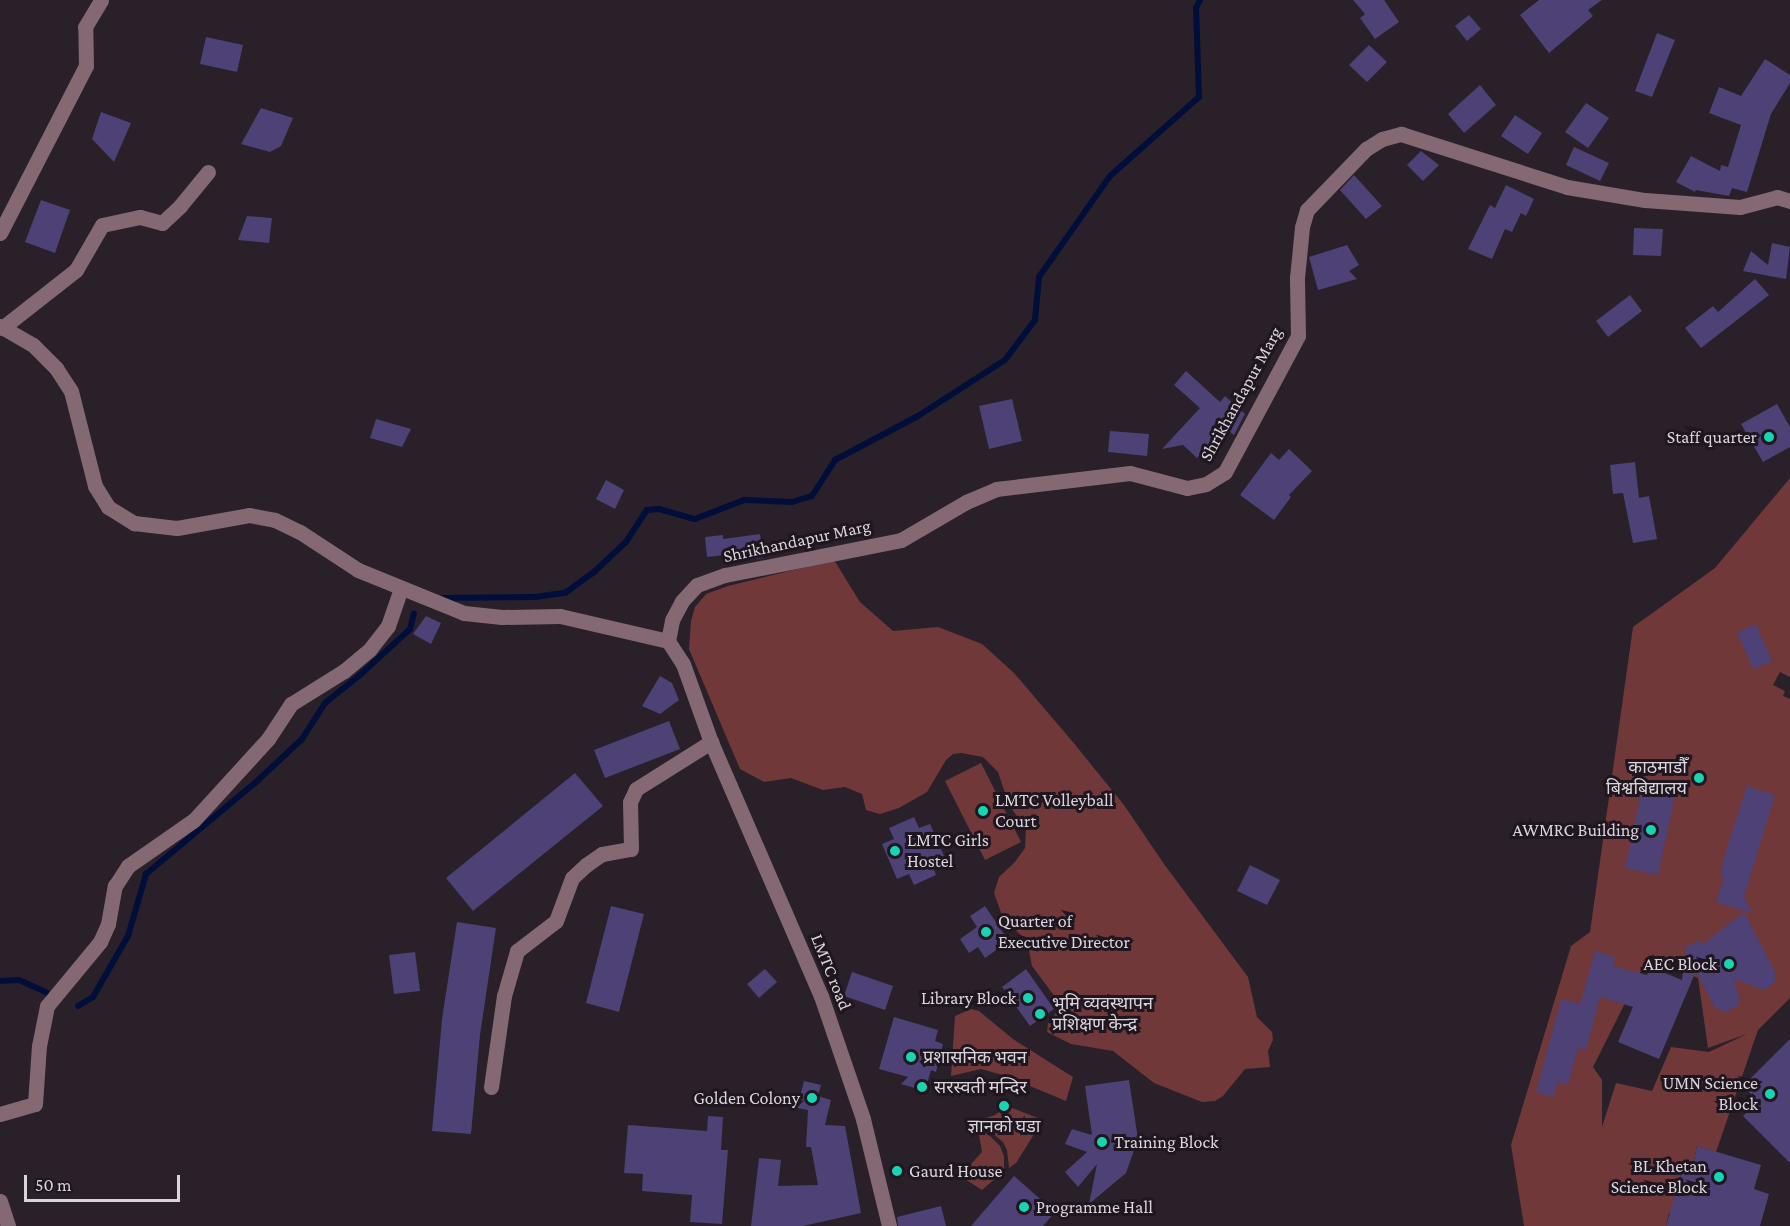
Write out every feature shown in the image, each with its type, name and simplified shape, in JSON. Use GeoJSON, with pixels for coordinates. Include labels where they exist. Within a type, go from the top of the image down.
{"type":"FeatureCollection","features":[{"type":"Feature","properties":{"kind":"street"},"geometry":{"type":"LineString","coordinates":[[0,233],[87,66],[86,27],[101,0]]}},
{"type":"Feature","properties":{"kind":"street","name":"Shrikhandapur Marg"},"geometry":{"type":"LineString","coordinates":[[669,640],[672,620],[682,601],[697,585],[725,575],[901,540],[966,502],[996,489],[1130,473],[1187,488],[1206,484],[1224,472],[1298,336],[1297,278],[1302,227],[1307,210],[1366,148],[1382,139],[1401,134],[1567,187],[1645,200],[1740,207],[1778,197],[1790,201]]}},
{"type":"Feature","properties":{"kind":"street"},"geometry":{"type":"LineString","coordinates":[[207,172],[180,206],[162,223],[140,217],[102,225],[76,270],[1,327],[33,345],[56,368],[71,391],[95,486],[108,507],[134,523],[177,528],[249,515],[275,520],[300,532],[358,570],[442,606],[485,616],[560,616],[669,640]]}},
{"type":"Feature","properties":{"kind":"street"},"geometry":{"type":"LineString","coordinates":[[0,1114],[35,1104],[39,1046],[47,1006],[100,942],[108,924],[115,886],[128,866],[194,820],[268,739],[291,704],[344,671],[370,649],[388,626],[405,590]]}},
{"type":"Feature","properties":{"kind":"street","name":"LMTC road"},"geometry":{"type":"LineString","coordinates":[[669,640],[683,664],[711,742],[821,996],[863,1119],[890,1226]]}},
{"type":"Feature","properties":{"kind":"street"},"geometry":{"type":"LineString","coordinates":[[490,1087],[504,996],[517,951],[555,921],[572,878],[586,865],[602,854],[631,849],[630,802],[636,789],[711,742]]}},
{"type":"Feature","properties":{"kind":"street"},"geometry":{"type":"LineString","coordinates":[[0,1201],[9,1226]]}},
{"type":"Feature","properties":{"kind":"shaded area","name":"काठमाडौँ बिश्वबिद्यालय"},"geometry":{"type":"Polygon","coordinates":[[[1790,478],[1790,677],[1780,672],[1773,685],[1785,691],[1783,696],[1790,699],[1790,998],[1758,1030],[1716,1152],[1697,1146],[1693,1165],[1684,1164],[1675,1193],[1680,1213],[1669,1213],[1666,1226],[1524,1226],[1511,1145],[1571,946],[1590,932],[1633,627],[1715,568],[1790,478]],[[1647,959],[1593,1067],[1602,1080],[1602,1127],[1616,1083],[1652,1091],[1671,1047],[1709,1052],[1747,1034],[1708,1048],[1698,978],[1647,959]]]}},
{"type":"Feature","properties":{"kind":"shaded area"},"geometry":{"type":"Polygon","coordinates":[[[834,560],[860,602],[893,631],[938,627],[982,644],[1014,673],[1124,805],[1164,864],[1248,977],[1257,1017],[1272,1032],[1273,1040],[1268,1051],[1270,1067],[1245,1069],[1223,1096],[1215,1101],[1202,1102],[1154,1083],[1113,1051],[1071,1044],[1047,1032],[1048,1024],[1058,1010],[1058,1001],[1032,966],[1027,941],[1003,918],[994,893],[999,877],[1015,862],[1025,848],[1026,829],[1009,805],[998,772],[983,757],[953,754],[946,760],[927,792],[899,808],[880,814],[866,810],[862,794],[845,787],[823,790],[791,778],[764,782],[740,769],[689,649],[691,621],[695,607],[706,594],[728,586],[834,560]]]}},
{"type":"Feature","properties":{"kind":"shaded area","name":"LMTC Volleyball Court"},"geometry":{"type":"Polygon","coordinates":[[[981,763],[1021,842],[985,860],[945,781],[981,763]]]}},
{"type":"Feature","properties":{"kind":"shaded area"},"geometry":{"type":"Polygon","coordinates":[[[971,1009],[979,1011],[1013,1039],[1073,1077],[1066,1101],[1006,1076],[981,1069],[951,1076],[955,1016],[971,1009]]]}},
{"type":"Feature","properties":{"kind":"shaded area"},"geometry":{"type":"Polygon","coordinates":[[[1007,1106],[1043,1120],[1016,1163],[1009,1168],[1007,1150],[1003,1142],[977,1121],[995,1115],[1007,1106]]]}},
{"type":"Feature","properties":{"kind":"shaded area"},"geometry":{"type":"Polygon","coordinates":[[[978,1129],[1000,1146],[1004,1156],[1004,1171],[982,1190],[960,1176],[982,1152],[978,1129]]]}},
{"type":"Feature","properties":{"kind":"building"},"geometry":{"type":"Polygon","coordinates":[[[1353,0],[1384,0],[1399,22],[1375,39],[1360,18],[1365,14],[1353,0]]]}},
{"type":"Feature","properties":{"kind":"building"},"geometry":{"type":"Polygon","coordinates":[[[1539,0],[1602,0],[1588,10],[1593,16],[1549,53],[1520,15],[1539,0]]]}},
{"type":"Feature","properties":{"kind":"building"},"geometry":{"type":"Polygon","coordinates":[[[1469,15],[1481,29],[1467,41],[1455,26],[1469,15]]]}},
{"type":"Feature","properties":{"kind":"building"},"geometry":{"type":"Polygon","coordinates":[[[1657,33],[1675,40],[1652,97],[1635,91],[1657,33]]]}},
{"type":"Feature","properties":{"kind":"building"},"geometry":{"type":"Polygon","coordinates":[[[206,37],[243,45],[237,72],[200,64],[206,37]]]}},
{"type":"Feature","properties":{"kind":"building"},"geometry":{"type":"Polygon","coordinates":[[[1369,45],[1387,62],[1367,82],[1349,65],[1369,45]]]}},
{"type":"Feature","properties":{"kind":"building"},"geometry":{"type":"Polygon","coordinates":[[[1765,59],[1790,75],[1790,83],[1771,114],[1747,192],[1732,188],[1729,196],[1696,190],[1695,192],[1676,182],[1691,156],[1720,171],[1721,165],[1728,167],[1741,125],[1709,113],[1719,87],[1741,96],[1765,59]]]}},
{"type":"Feature","properties":{"kind":"building"},"geometry":{"type":"Polygon","coordinates":[[[1480,85],[1496,105],[1464,133],[1448,114],[1480,85]]]}},
{"type":"Feature","properties":{"kind":"building"},"geometry":{"type":"Polygon","coordinates":[[[1586,103],[1609,118],[1588,148],[1565,132],[1586,103]]]}},
{"type":"Feature","properties":{"kind":"building"},"geometry":{"type":"Polygon","coordinates":[[[261,108],[293,118],[281,146],[270,152],[241,144],[261,108]]]}},
{"type":"Feature","properties":{"kind":"building"},"geometry":{"type":"Polygon","coordinates":[[[101,112],[131,123],[114,162],[92,139],[101,112]]]}},
{"type":"Feature","properties":{"kind":"building"},"geometry":{"type":"Polygon","coordinates":[[[1515,115],[1542,133],[1528,154],[1501,136],[1515,115]]]}},
{"type":"Feature","properties":{"kind":"building"},"geometry":{"type":"Polygon","coordinates":[[[1574,147],[1609,163],[1600,181],[1566,165],[1574,147]]]}},
{"type":"Feature","properties":{"kind":"building"},"geometry":{"type":"Polygon","coordinates":[[[1421,151],[1439,165],[1423,181],[1407,165],[1421,151]]]}},
{"type":"Feature","properties":{"kind":"building"},"geometry":{"type":"Polygon","coordinates":[[[1354,175],[1382,206],[1366,219],[1340,190],[1354,175]]]}},
{"type":"Feature","properties":{"kind":"building"},"geometry":{"type":"Polygon","coordinates":[[[1506,185],[1534,199],[1526,216],[1521,213],[1512,232],[1505,229],[1492,259],[1468,249],[1490,205],[1495,208],[1506,185]]]}},
{"type":"Feature","properties":{"kind":"building"},"geometry":{"type":"Polygon","coordinates":[[[41,200],[70,210],[55,253],[25,242],[41,200]]]}},
{"type":"Feature","properties":{"kind":"building"},"geometry":{"type":"Polygon","coordinates":[[[247,216],[272,218],[269,243],[238,240],[247,216]]]}},
{"type":"Feature","properties":{"kind":"building"},"geometry":{"type":"Polygon","coordinates":[[[1634,228],[1663,229],[1661,256],[1633,255],[1634,228]]]}},
{"type":"Feature","properties":{"kind":"building"},"geometry":{"type":"Polygon","coordinates":[[[1772,243],[1790,247],[1786,279],[1743,271],[1751,251],[1768,265],[1772,243]]]}},
{"type":"Feature","properties":{"kind":"building"},"geometry":{"type":"Polygon","coordinates":[[[1347,245],[1359,265],[1349,271],[1357,279],[1318,290],[1309,257],[1347,245]]]}},
{"type":"Feature","properties":{"kind":"building"},"geometry":{"type":"Polygon","coordinates":[[[1755,279],[1769,295],[1701,348],[1685,328],[1713,306],[1718,312],[1755,279]]]}},
{"type":"Feature","properties":{"kind":"building"},"geometry":{"type":"Polygon","coordinates":[[[1630,295],[1642,311],[1608,337],[1596,321],[1630,295]]]}},
{"type":"Feature","properties":{"kind":"building"},"geometry":{"type":"Polygon","coordinates":[[[1186,371],[1220,402],[1225,396],[1245,414],[1234,435],[1226,429],[1221,432],[1197,458],[1183,445],[1162,449],[1200,408],[1174,385],[1186,371]]]}},
{"type":"Feature","properties":{"kind":"building"},"geometry":{"type":"Polygon","coordinates":[[[1012,399],[1022,441],[989,449],[979,406],[1012,399]]]}},
{"type":"Feature","properties":{"kind":"building","name":"Staff quarter"},"geometry":{"type":"Polygon","coordinates":[[[1777,404],[1790,427],[1790,447],[1763,462],[1741,424],[1777,404]]]}},
{"type":"Feature","properties":{"kind":"building"},"geometry":{"type":"Polygon","coordinates":[[[376,419],[411,429],[402,447],[370,438],[376,419]]]}},
{"type":"Feature","properties":{"kind":"building"},"geometry":{"type":"Polygon","coordinates":[[[1110,431],[1149,434],[1147,456],[1108,452],[1110,431]]]}},
{"type":"Feature","properties":{"kind":"building"},"geometry":{"type":"Polygon","coordinates":[[[1289,449],[1312,471],[1289,495],[1291,497],[1274,520],[1240,495],[1271,453],[1279,460],[1289,449]]]}},
{"type":"Feature","properties":{"kind":"building"},"geometry":{"type":"Polygon","coordinates":[[[1635,462],[1639,498],[1649,496],[1657,539],[1633,543],[1623,493],[1613,494],[1610,465],[1635,462]]]}},
{"type":"Feature","properties":{"kind":"building"},"geometry":{"type":"Polygon","coordinates":[[[606,480],[624,490],[615,509],[596,499],[606,480]]]}},
{"type":"Feature","properties":{"kind":"building"},"geometry":{"type":"Polygon","coordinates":[[[760,534],[763,558],[734,562],[733,554],[707,557],[705,537],[723,535],[723,539],[760,534]]]}},
{"type":"Feature","properties":{"kind":"building"},"geometry":{"type":"Polygon","coordinates":[[[426,616],[441,623],[431,644],[413,634],[426,616]]]}},
{"type":"Feature","properties":{"kind":"building"},"geometry":{"type":"Polygon","coordinates":[[[1756,624],[1772,661],[1753,669],[1737,632],[1756,624]]]}},
{"type":"Feature","properties":{"kind":"building"},"geometry":{"type":"Polygon","coordinates":[[[660,676],[672,683],[679,700],[660,714],[642,706],[660,676]]]}},
{"type":"Feature","properties":{"kind":"building"},"geometry":{"type":"Polygon","coordinates":[[[669,721],[680,749],[605,778],[594,750],[669,721]]]}},
{"type":"Feature","properties":{"kind":"building"},"geometry":{"type":"Polygon","coordinates":[[[575,773],[603,806],[473,911],[446,878],[575,773]]]}},
{"type":"Feature","properties":{"kind":"building","name":"AWMRC Building"},"geometry":{"type":"Polygon","coordinates":[[[1643,784],[1676,791],[1658,875],[1625,868],[1643,784]]]}},
{"type":"Feature","properties":{"kind":"building"},"geometry":{"type":"Polygon","coordinates":[[[1747,786],[1775,795],[1744,897],[1752,913],[1716,902],[1724,877],[1720,876],[1727,847],[1747,786]]]}},
{"type":"Feature","properties":{"kind":"building","name":"LMTC Girls Hostel"},"geometry":{"type":"Polygon","coordinates":[[[914,817],[919,828],[930,824],[945,858],[932,864],[936,875],[914,885],[909,874],[897,879],[882,844],[894,839],[889,828],[914,817]]]}},
{"type":"Feature","properties":{"kind":"building"},"geometry":{"type":"Polygon","coordinates":[[[1250,865],[1280,880],[1267,905],[1237,891],[1250,865]]]}},
{"type":"Feature","properties":{"kind":"building"},"geometry":{"type":"Polygon","coordinates":[[[611,906],[644,914],[619,1012],[586,1003],[611,906]]]}},
{"type":"Feature","properties":{"kind":"building","name":"Quarter of Executive Director"},"geometry":{"type":"Polygon","coordinates":[[[985,906],[1006,937],[996,944],[999,948],[985,958],[978,947],[969,953],[960,939],[977,927],[970,916],[985,906]]]}},
{"type":"Feature","properties":{"kind":"building"},"geometry":{"type":"Polygon","coordinates":[[[1744,912],[1775,972],[1775,981],[1765,990],[1734,979],[1740,1004],[1726,1012],[1715,1008],[1696,971],[1659,1059],[1618,1042],[1633,1007],[1600,997],[1586,1050],[1578,1048],[1568,1085],[1558,1082],[1553,1097],[1536,1092],[1561,999],[1580,1004],[1595,951],[1615,957],[1613,966],[1647,975],[1650,967],[1682,980],[1686,947],[1699,940],[1703,944],[1744,912]]]}},
{"type":"Feature","properties":{"kind":"building"},"geometry":{"type":"Polygon","coordinates":[[[457,922],[496,928],[480,1035],[471,1134],[432,1131],[442,1019],[457,922]]]}},
{"type":"Feature","properties":{"kind":"building"},"geometry":{"type":"Polygon","coordinates":[[[415,952],[420,991],[394,994],[389,955],[415,952]]]}},
{"type":"Feature","properties":{"kind":"building"},"geometry":{"type":"Polygon","coordinates":[[[765,969],[777,982],[759,998],[747,984],[765,969]]]}},
{"type":"Feature","properties":{"kind":"building","name":"Library Block"},"geometry":{"type":"Polygon","coordinates":[[[1026,969],[1054,1009],[1030,1026],[1002,987],[1026,969]]]}},
{"type":"Feature","properties":{"kind":"building"},"geometry":{"type":"Polygon","coordinates":[[[852,972],[893,986],[885,1010],[844,996],[852,972]]]}},
{"type":"Feature","properties":{"kind":"building","name":"प्रशासनिक भवन"},"geometry":{"type":"Polygon","coordinates":[[[894,1017],[938,1030],[935,1041],[943,1044],[936,1072],[931,1070],[925,1091],[901,1084],[908,1077],[879,1069],[894,1017]]]}},
{"type":"Feature","properties":{"kind":"building","name":"UMN Science Block"},"geometry":{"type":"Polygon","coordinates":[[[1790,1039],[1790,1163],[1743,1116],[1758,1101],[1743,1086],[1790,1039]]]}},
{"type":"Feature","properties":{"kind":"building","name":"Training Block"},"geometry":{"type":"Polygon","coordinates":[[[1129,1080],[1138,1139],[1126,1173],[1089,1204],[1097,1164],[1078,1187],[1065,1172],[1087,1152],[1065,1144],[1072,1129],[1092,1135],[1085,1086],[1129,1080]]]}},
{"type":"Feature","properties":{"kind":"building"},"geometry":{"type":"Polygon","coordinates":[[[804,1081],[821,1085],[818,1096],[831,1100],[825,1125],[845,1126],[861,1213],[803,1226],[751,1226],[759,1158],[781,1160],[778,1186],[818,1185],[811,1147],[806,1147],[808,1110],[797,1108],[804,1081]]]}},
{"type":"Feature","properties":{"kind":"building"},"geometry":{"type":"Polygon","coordinates":[[[708,1116],[723,1117],[721,1150],[728,1150],[722,1224],[690,1222],[692,1195],[642,1191],[643,1174],[624,1173],[628,1125],[707,1131],[708,1116]]]}},
{"type":"Feature","properties":{"kind":"building","name":"BL Khetan Science Block"},"geometry":{"type":"Polygon","coordinates":[[[1697,1146],[1761,1165],[1754,1189],[1769,1194],[1760,1226],[1666,1226],[1684,1164],[1693,1165],[1697,1146]]]}},
{"type":"Feature","properties":{"kind":"building","name":"Programme Hall"},"geometry":{"type":"Polygon","coordinates":[[[1014,1176],[1055,1212],[1043,1226],[971,1226],[1014,1176]]]}},
{"type":"Feature","properties":{"kind":"building"},"geometry":{"type":"Polygon","coordinates":[[[941,1206],[946,1226],[898,1226],[897,1217],[941,1206]]]}},
{"type":"Feature","properties":{"kind":"waterway"},"geometry":{"type":"LineString","coordinates":[[442,598],[535,597],[565,593],[595,571],[626,542],[647,510],[659,509],[695,519],[744,500],[792,502],[812,496],[835,460],[918,416],[1005,360],[1035,320],[1039,277],[1110,176],[1199,97],[1196,8],[1200,0]]}},
{"type":"Feature","properties":{"kind":"waterway"},"geometry":{"type":"LineString","coordinates":[[78,1006],[93,997],[128,936],[146,874],[255,783],[302,739],[325,703],[360,675],[410,629],[414,613]]}},
{"type":"Feature","properties":{"kind":"waterway"},"geometry":{"type":"LineString","coordinates":[[0,981],[19,980],[46,992]]}},
{"type":"Feature","properties":{"kind":"place","name":"Staff quarter"},"geometry":{"type":"Point","coordinates":[1769,437]}},
{"type":"Feature","properties":{"kind":"place","name":"काठमाडौँ बिश्वबिद्यालय"},"geometry":{"type":"Point","coordinates":[1699,778]}},
{"type":"Feature","properties":{"kind":"place","name":"LMTC Volleyball Court"},"geometry":{"type":"Point","coordinates":[983,811]}},
{"type":"Feature","properties":{"kind":"place","name":"AWMRC Building"},"geometry":{"type":"Point","coordinates":[1651,830]}},
{"type":"Feature","properties":{"kind":"place","name":"LMTC Girls Hostel"},"geometry":{"type":"Point","coordinates":[895,851]}},
{"type":"Feature","properties":{"kind":"place","name":"Quarter of Executive Director"},"geometry":{"type":"Point","coordinates":[986,932]}},
{"type":"Feature","properties":{"kind":"place","name":"AEC Block"},"geometry":{"type":"Point","coordinates":[1729,964]}},
{"type":"Feature","properties":{"kind":"place","name":"Library Block"},"geometry":{"type":"Point","coordinates":[1028,998]}},
{"type":"Feature","properties":{"kind":"place","name":"भूमि व्यवस्थापन प्रशिक्षण केन्द्र"},"geometry":{"type":"Point","coordinates":[1040,1014]}},
{"type":"Feature","properties":{"kind":"place","name":"प्रशासनिक भवन"},"geometry":{"type":"Point","coordinates":[911,1057]}},
{"type":"Feature","properties":{"kind":"place","name":"सरस्वती मन्दिर"},"geometry":{"type":"Point","coordinates":[922,1087]}},
{"type":"Feature","properties":{"kind":"place","name":"UMN Science Block"},"geometry":{"type":"Point","coordinates":[1770,1094]}},
{"type":"Feature","properties":{"kind":"place","name":"Golden Colony"},"geometry":{"type":"Point","coordinates":[812,1098]}},
{"type":"Feature","properties":{"kind":"place","name":"ज्ञानको घडा"},"geometry":{"type":"Point","coordinates":[1004,1106]}},
{"type":"Feature","properties":{"kind":"place","name":"Training Block"},"geometry":{"type":"Point","coordinates":[1102,1142]}},
{"type":"Feature","properties":{"kind":"place","name":"Gaurd House"},"geometry":{"type":"Point","coordinates":[897,1171]}},
{"type":"Feature","properties":{"kind":"place","name":"BL Khetan Science Block"},"geometry":{"type":"Point","coordinates":[1719,1177]}},
{"type":"Feature","properties":{"kind":"place","name":"Programme Hall"},"geometry":{"type":"Point","coordinates":[1024,1207]}}]}
